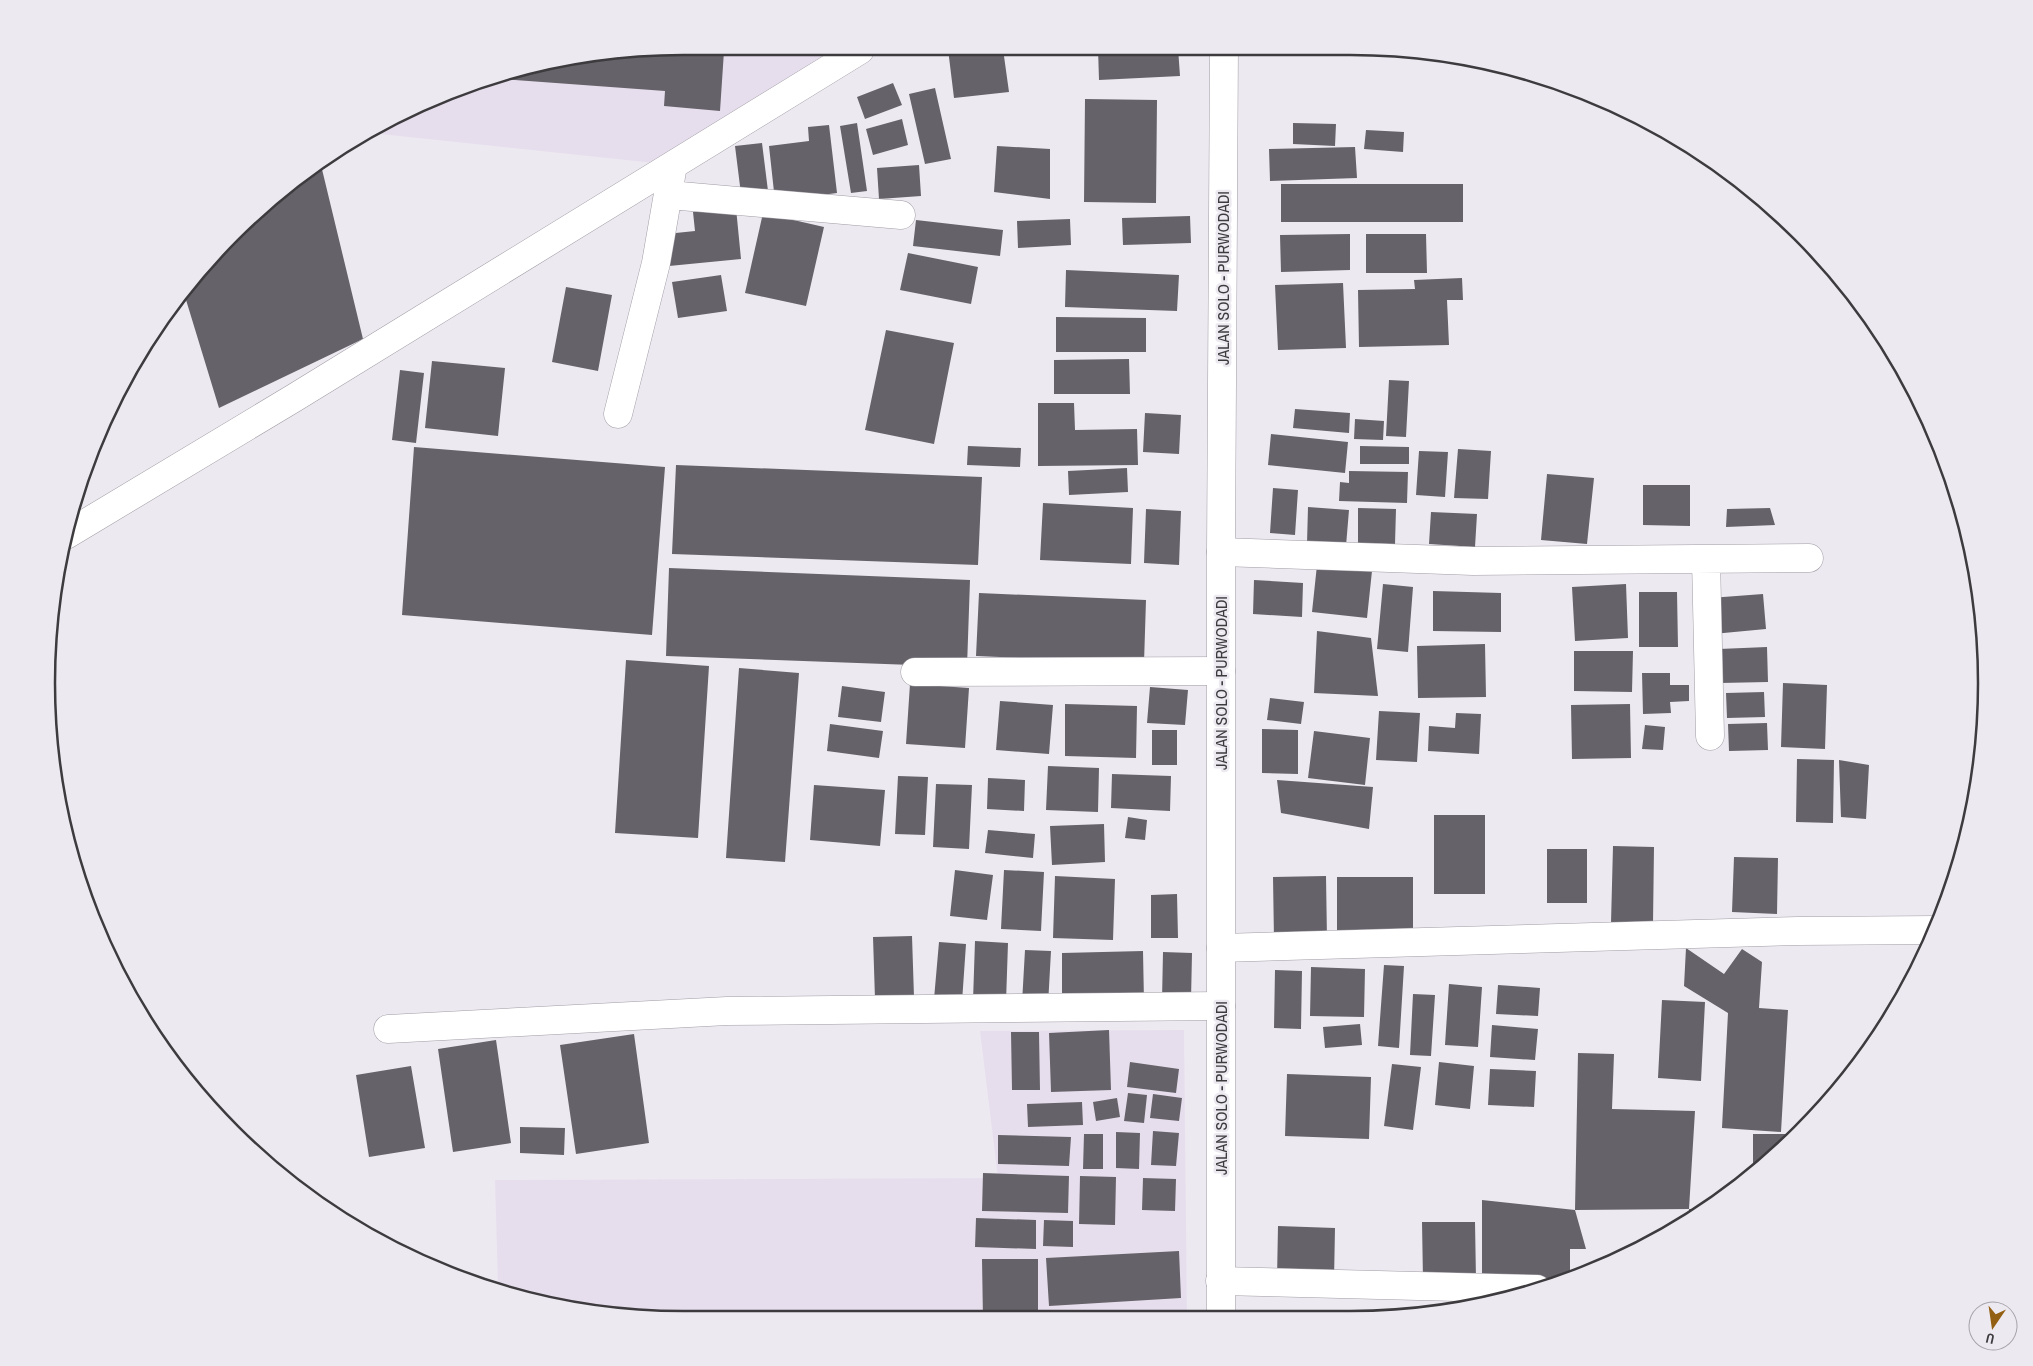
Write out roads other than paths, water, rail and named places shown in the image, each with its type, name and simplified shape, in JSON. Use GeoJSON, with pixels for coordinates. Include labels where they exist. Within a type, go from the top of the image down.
{"type":"FeatureCollection","features":[{"type":"Feature","properties":{"kind":"street"},"geometry":{"type":"LineString","coordinates":[[74,530],[852,55]]}},
{"type":"Feature","properties":{"kind":"street","name":"JALAN SOLO - PURWODADI"},"geometry":{"type":"LineString","coordinates":[[1220,1311],[1224,55]]}},
{"type":"Feature","properties":{"kind":"street"},"geometry":{"type":"LineString","coordinates":[[618,414],[656,263],[673,165]]}},
{"type":"Feature","properties":{"kind":"street"},"geometry":{"type":"LineString","coordinates":[[669,195],[901,215]]}},
{"type":"Feature","properties":{"kind":"street"},"geometry":{"type":"LineString","coordinates":[[1221,552],[1473,561],[1809,558]]}},
{"type":"Feature","properties":{"kind":"street"},"geometry":{"type":"LineString","coordinates":[[1706,559],[1710,736]]}},
{"type":"Feature","properties":{"kind":"street"},"geometry":{"type":"LineString","coordinates":[[915,672],[1221,671]]}},
{"type":"Feature","properties":{"kind":"street"},"geometry":{"type":"LineString","coordinates":[[1221,948],[1798,931],[1927,930]]}},
{"type":"Feature","properties":{"kind":"street"},"geometry":{"type":"LineString","coordinates":[[388,1029],[727,1011],[1221,1006]]}},
{"type":"Feature","properties":{"kind":"street"},"geometry":{"type":"LineString","coordinates":[[1220,1281],[1521,1288]]}}]}
